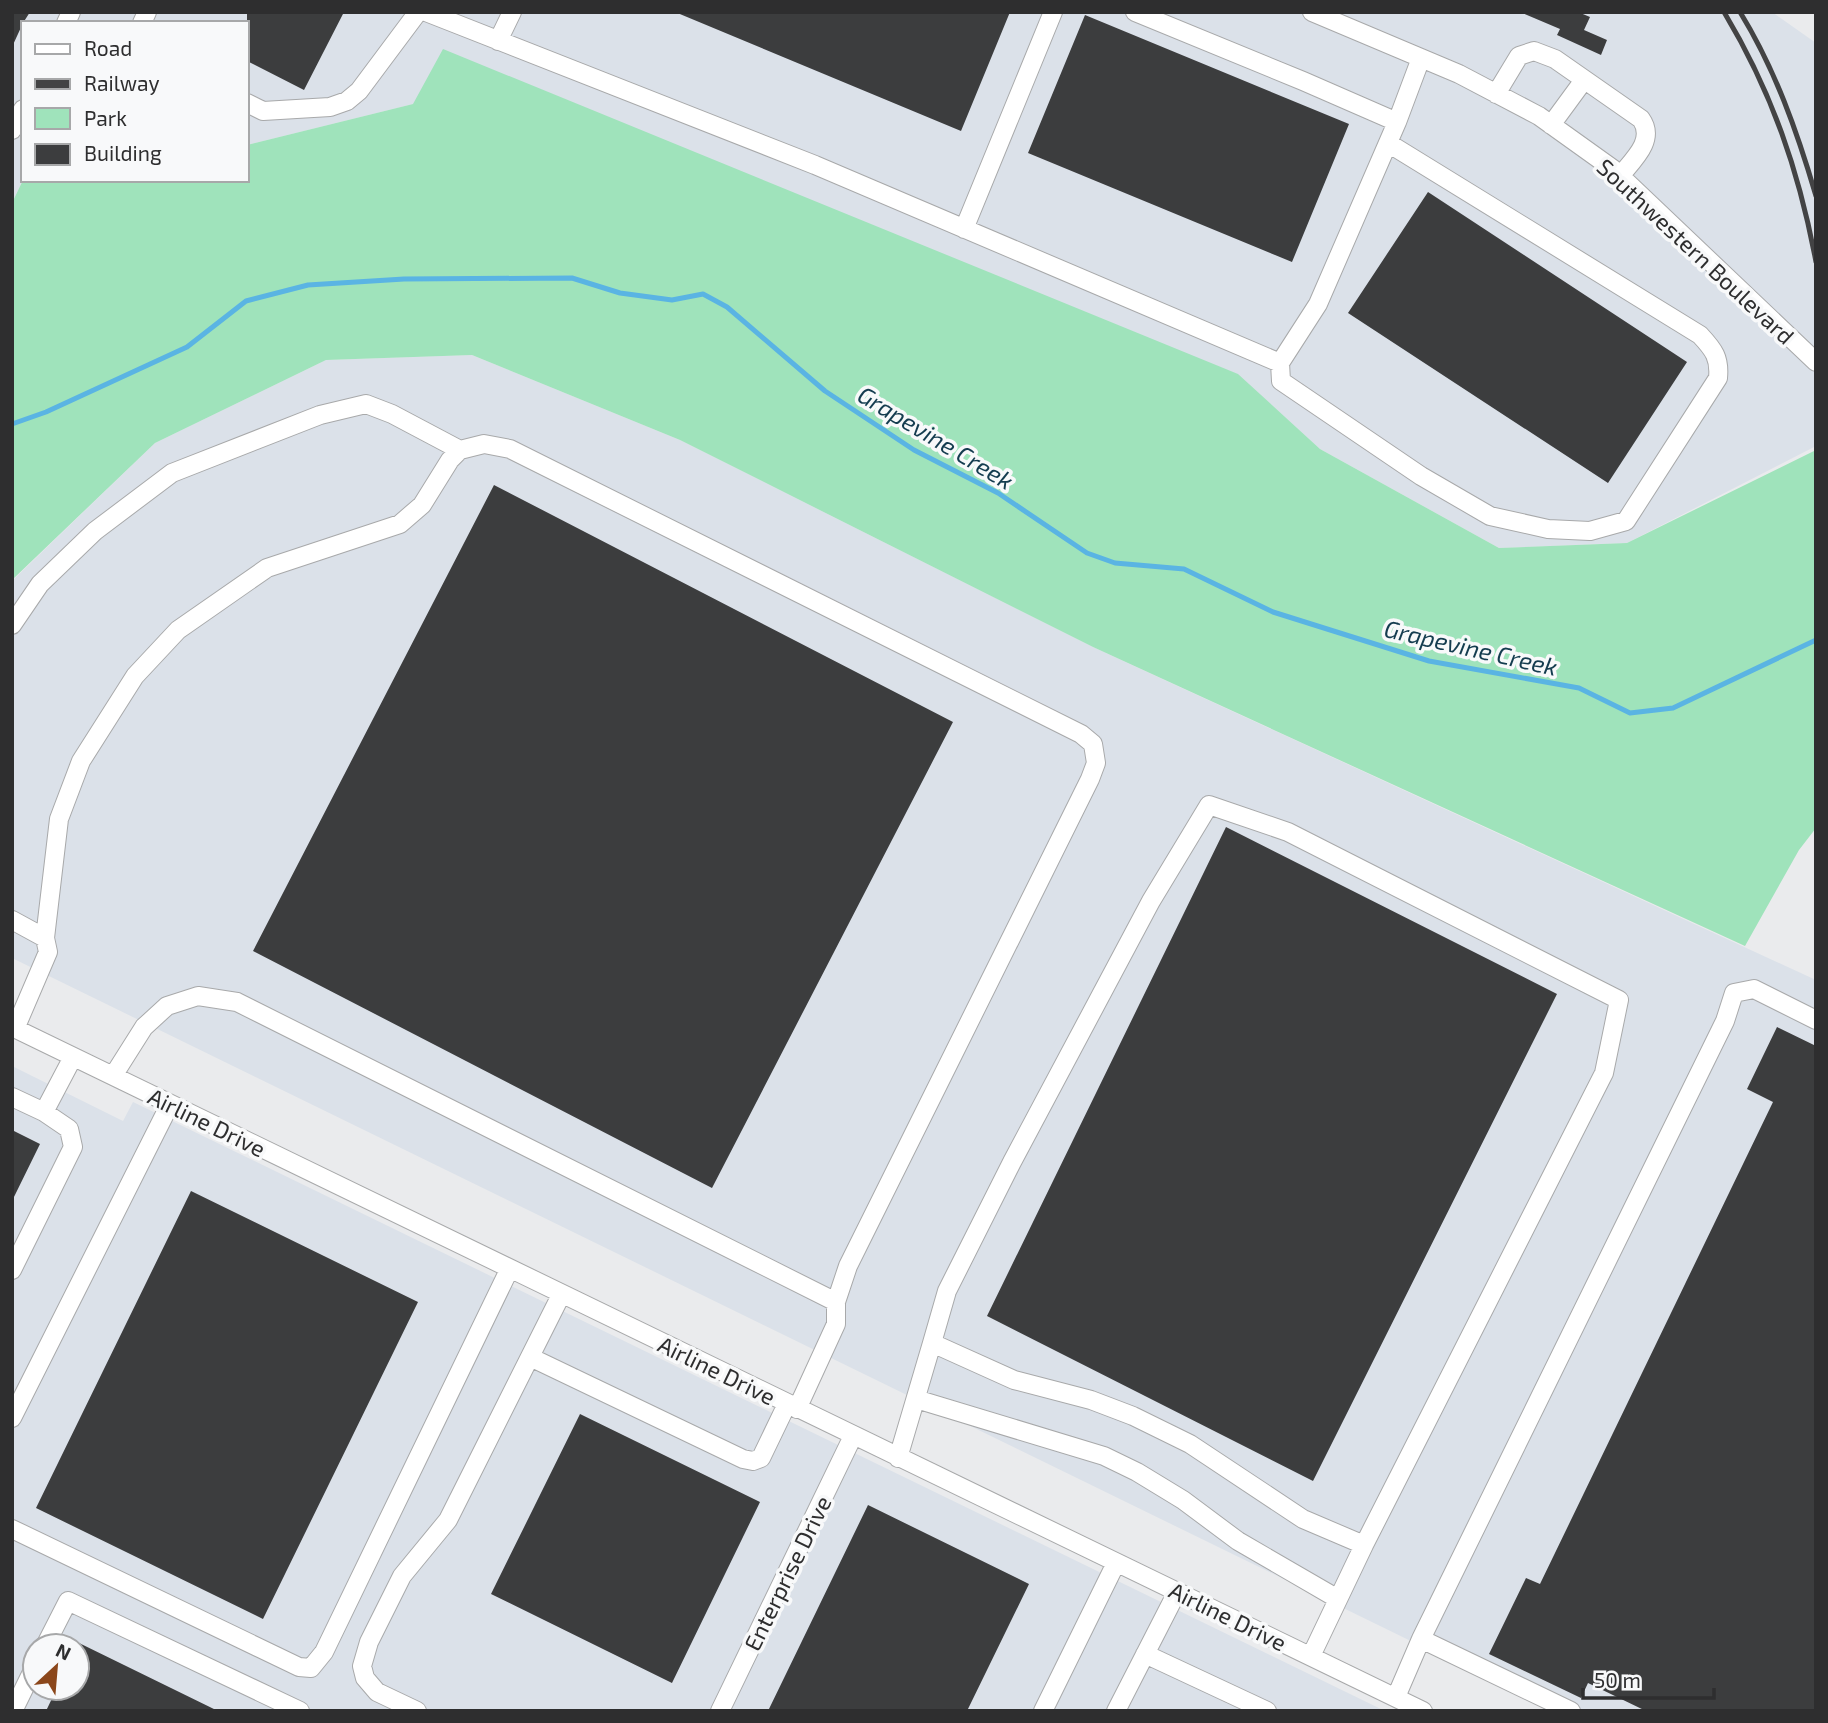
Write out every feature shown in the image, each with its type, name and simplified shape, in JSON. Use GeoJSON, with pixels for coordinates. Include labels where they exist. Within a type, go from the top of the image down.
{"type":"FeatureCollection","features":[{"type":"Feature","properties":{"kind":"street"},"geometry":{"type":"LineString","coordinates":[[248,103],[264,111],[330,107],[347,101],[359,91],[418,12]]}},
{"type":"Feature","properties":{"kind":"street"},"geometry":{"type":"LineString","coordinates":[[426,12],[815,166],[1280,363]]}},
{"type":"Feature","properties":{"kind":"street"},"geometry":{"type":"LineString","coordinates":[[498,41],[512,12]]}},
{"type":"Feature","properties":{"kind":"street"},"geometry":{"type":"LineString","coordinates":[[964,229],[1054,12]]}},
{"type":"Feature","properties":{"kind":"street"},"geometry":{"type":"LineString","coordinates":[[1135,12],[1396,122]]}},
{"type":"Feature","properties":{"kind":"street","name":"Southwestern Boulevard"},"geometry":{"type":"LineString","coordinates":[[1312,12],[1458,74],[1551,125],[1620,176],[1816,362]]}},
{"type":"Feature","properties":{"kind":"street"},"geometry":{"type":"LineString","coordinates":[[1496,94],[1519,56],[1534,51],[1555,59],[1641,119],[1646,126],[1645,145],[1620,176]]}},
{"type":"Feature","properties":{"kind":"street"},"geometry":{"type":"LineString","coordinates":[[1388,143],[1700,335],[1715,352],[1719,362],[1718,378],[1626,521],[1590,531],[1548,530],[1490,516],[1421,476],[1281,381],[1280,363],[1318,304],[1388,143],[1420,58]]}},
{"type":"Feature","properties":{"kind":"street"},"geometry":{"type":"LineString","coordinates":[[1551,125],[1584,80]]}},
{"type":"Feature","properties":{"kind":"street"},"geometry":{"type":"LineString","coordinates":[[12,131],[21,113]]}},
{"type":"Feature","properties":{"kind":"street"},"geometry":{"type":"LineString","coordinates":[[12,625],[40,584],[58,566],[95,531],[172,472],[320,415],[366,404],[392,414],[460,450]]}},
{"type":"Feature","properties":{"kind":"street"},"geometry":{"type":"LineString","coordinates":[[14,1028],[48,952],[45,938],[59,819],[81,761],[135,676],[178,630],[267,568],[400,524],[422,505],[450,460],[460,450],[484,444],[510,449],[929,656],[1081,734],[1093,744],[1096,763],[1090,779],[848,1266],[836,1302],[836,1324],[761,1458],[743,1460],[530,1357]]}},
{"type":"Feature","properties":{"kind":"street"},"geometry":{"type":"LineString","coordinates":[[898,1458],[947,1291],[1012,1162],[1151,901],[1209,806],[1288,832],[1619,1000],[1604,1073],[1364,1545],[1311,1656]]}},
{"type":"Feature","properties":{"kind":"street"},"geometry":{"type":"LineString","coordinates":[[12,920],[45,938]]}},
{"type":"Feature","properties":{"kind":"street"},"geometry":{"type":"LineString","coordinates":[[1396,1698],[1421,1639],[1725,1021],[1734,993],[1754,989],[1816,1020]]}},
{"type":"Feature","properties":{"kind":"street"},"geometry":{"type":"LineString","coordinates":[[113,1076],[144,1027],[167,1006],[198,996],[237,1002],[836,1302]]}},
{"type":"Feature","properties":{"kind":"street","name":"Airline Drive"},"geometry":{"type":"LineString","coordinates":[[14,1028],[1423,1711]]}},
{"type":"Feature","properties":{"kind":"street"},"geometry":{"type":"LineString","coordinates":[[44,1112],[72,1057]]}},
{"type":"Feature","properties":{"kind":"street"},"geometry":{"type":"LineString","coordinates":[[12,1097],[44,1112],[69,1129],[74,1147],[12,1270]]}},
{"type":"Feature","properties":{"kind":"street"},"geometry":{"type":"LineString","coordinates":[[12,1418],[170,1104]]}},
{"type":"Feature","properties":{"kind":"street"},"geometry":{"type":"LineString","coordinates":[[12,1528],[299,1667],[311,1668],[324,1652],[509,1270]]}},
{"type":"Feature","properties":{"kind":"street"},"geometry":{"type":"LineString","coordinates":[[417,1711],[377,1692],[365,1678],[362,1666],[369,1642],[402,1576],[447,1520],[561,1295]]}},
{"type":"Feature","properties":{"kind":"street"},"geometry":{"type":"LineString","coordinates":[[933,1343],[1014,1380],[1091,1400],[1133,1416],[1189,1444],[1303,1519],[1364,1545]]}},
{"type":"Feature","properties":{"kind":"street"},"geometry":{"type":"LineString","coordinates":[[916,1399],[1104,1456],[1183,1500],[1238,1541],[1338,1599]]}},
{"type":"Feature","properties":{"kind":"street","name":"Enterprise Drive"},"geometry":{"type":"LineString","coordinates":[[720,1711],[853,1436]]}},
{"type":"Feature","properties":{"kind":"street"},"geometry":{"type":"LineString","coordinates":[[1043,1711],[1116,1563]]}},
{"type":"Feature","properties":{"kind":"street"},"geometry":{"type":"LineString","coordinates":[[1116,1711],[1177,1592]]}},
{"type":"Feature","properties":{"kind":"street"},"geometry":{"type":"LineString","coordinates":[[52,1632],[68,1601],[290,1709]]}},
{"type":"Feature","properties":{"kind":"street"},"geometry":{"type":"LineString","coordinates":[[1421,1639],[1571,1711]]}},
{"type":"Feature","properties":{"kind":"street"},"geometry":{"type":"LineString","coordinates":[[1145,1654],[1268,1711]]}},
{"type":"Feature","properties":{"kind":"street"},"geometry":{"type":"LineString","coordinates":[[13,1711],[21,1695]]}},
{"type":"Feature","properties":{"kind":"shaded area"},"geometry":{"type":"Polygon","coordinates":[[[12,12],[1772,12],[1816,43],[1816,446],[1627,543],[1499,548],[1320,449],[1237,374],[413,104],[248,145],[248,21],[21,21],[22,182],[12,203],[12,12]]]}},
{"type":"Feature","properties":{"kind":"shaded area"},"geometry":{"type":"Polygon","coordinates":[[[472,355],[680,440],[1093,647],[1816,980],[1816,1711],[1554,1711],[12,958],[12,581],[155,443],[326,360],[472,355]]]}},
{"type":"Feature","properties":{"kind":"shaded area"},"geometry":{"type":"Polygon","coordinates":[[[12,1066],[123,1121],[133,1102],[1385,1711],[12,1711],[12,1066]]]}},
{"type":"Feature","properties":{"kind":"green space"},"geometry":{"type":"Polygon","coordinates":[[[443,49],[1238,374],[1320,449],[1499,548],[1627,543],[1816,450],[1816,828],[1799,850],[1745,946],[1093,647],[680,440],[472,355],[326,360],[155,443],[12,580],[12,203],[22,182],[248,182],[248,145],[413,104],[443,49]]]}},
{"type":"Feature","properties":{"kind":"building"},"geometry":{"type":"Polygon","coordinates":[[[12,12],[30,12],[24,21],[21,21],[12,47],[12,12]]]}},
{"type":"Feature","properties":{"kind":"building"},"geometry":{"type":"Polygon","coordinates":[[[247,12],[344,12],[304,90],[248,62],[247,12]]]}},
{"type":"Feature","properties":{"kind":"building"},"geometry":{"type":"Polygon","coordinates":[[[675,12],[1010,12],[961,131],[675,12]]]}},
{"type":"Feature","properties":{"kind":"building"},"geometry":{"type":"Polygon","coordinates":[[[1520,12],[1578,12],[1590,17],[1584,30],[1607,40],[1601,55],[1557,35],[1560,29],[1520,12]]]}},
{"type":"Feature","properties":{"kind":"building"},"geometry":{"type":"Polygon","coordinates":[[[1085,15],[1349,124],[1292,262],[1028,153],[1085,15]]]}},
{"type":"Feature","properties":{"kind":"building"},"geometry":{"type":"Polygon","coordinates":[[[1428,192],[1687,362],[1608,483],[1348,313],[1428,192]]]}},
{"type":"Feature","properties":{"kind":"building"},"geometry":{"type":"Polygon","coordinates":[[[494,485],[953,722],[712,1188],[253,951],[494,485]]]}},
{"type":"Feature","properties":{"kind":"building"},"geometry":{"type":"Polygon","coordinates":[[[1226,827],[1557,994],[1313,1481],[987,1316],[1226,827]]]}},
{"type":"Feature","properties":{"kind":"building"},"geometry":{"type":"Polygon","coordinates":[[[1777,1027],[1816,1046],[1816,1711],[1646,1711],[1588,1683],[1581,1698],[1489,1654],[1526,1578],[1540,1584],[1773,1102],[1747,1089],[1777,1027]]]}},
{"type":"Feature","properties":{"kind":"building"},"geometry":{"type":"Polygon","coordinates":[[[12,1130],[40,1144],[12,1201],[12,1130]]]}},
{"type":"Feature","properties":{"kind":"building"},"geometry":{"type":"Polygon","coordinates":[[[191,1191],[418,1302],[263,1619],[36,1508],[191,1191]]]}},
{"type":"Feature","properties":{"kind":"building"},"geometry":{"type":"Polygon","coordinates":[[[580,1414],[760,1502],[672,1683],[491,1594],[580,1414]]]}},
{"type":"Feature","properties":{"kind":"building"},"geometry":{"type":"Polygon","coordinates":[[[868,1505],[1029,1584],[967,1711],[768,1711],[868,1505]]]}},
{"type":"Feature","properties":{"kind":"building"},"geometry":{"type":"Polygon","coordinates":[[[91,1649],[218,1711],[46,1711],[50,1702],[91,1702],[91,1649]]]}},
{"type":"Feature","properties":{"kind":"waterway","name":"Grapevine Creek"},"geometry":{"type":"LineString","coordinates":[[12,424],[46,412],[187,347],[246,301],[308,285],[404,279],[572,278],[620,293],[672,300],[703,294],[727,307],[825,391],[914,450],[998,493],[1087,553],[1115,563],[1184,569],[1273,612],[1429,661],[1579,688],[1630,713],[1673,708],[1816,640]]}},
{"type":"Feature","properties":{"kind":"railway"},"geometry":{"type":"LineString","coordinates":[[1724,12],[1756,72],[1782,133],[1801,196],[1816,262]]}},
{"type":"Feature","properties":{"kind":"railway"},"geometry":{"type":"LineString","coordinates":[[1740,12],[1784,101],[1816,196]]}}]}
